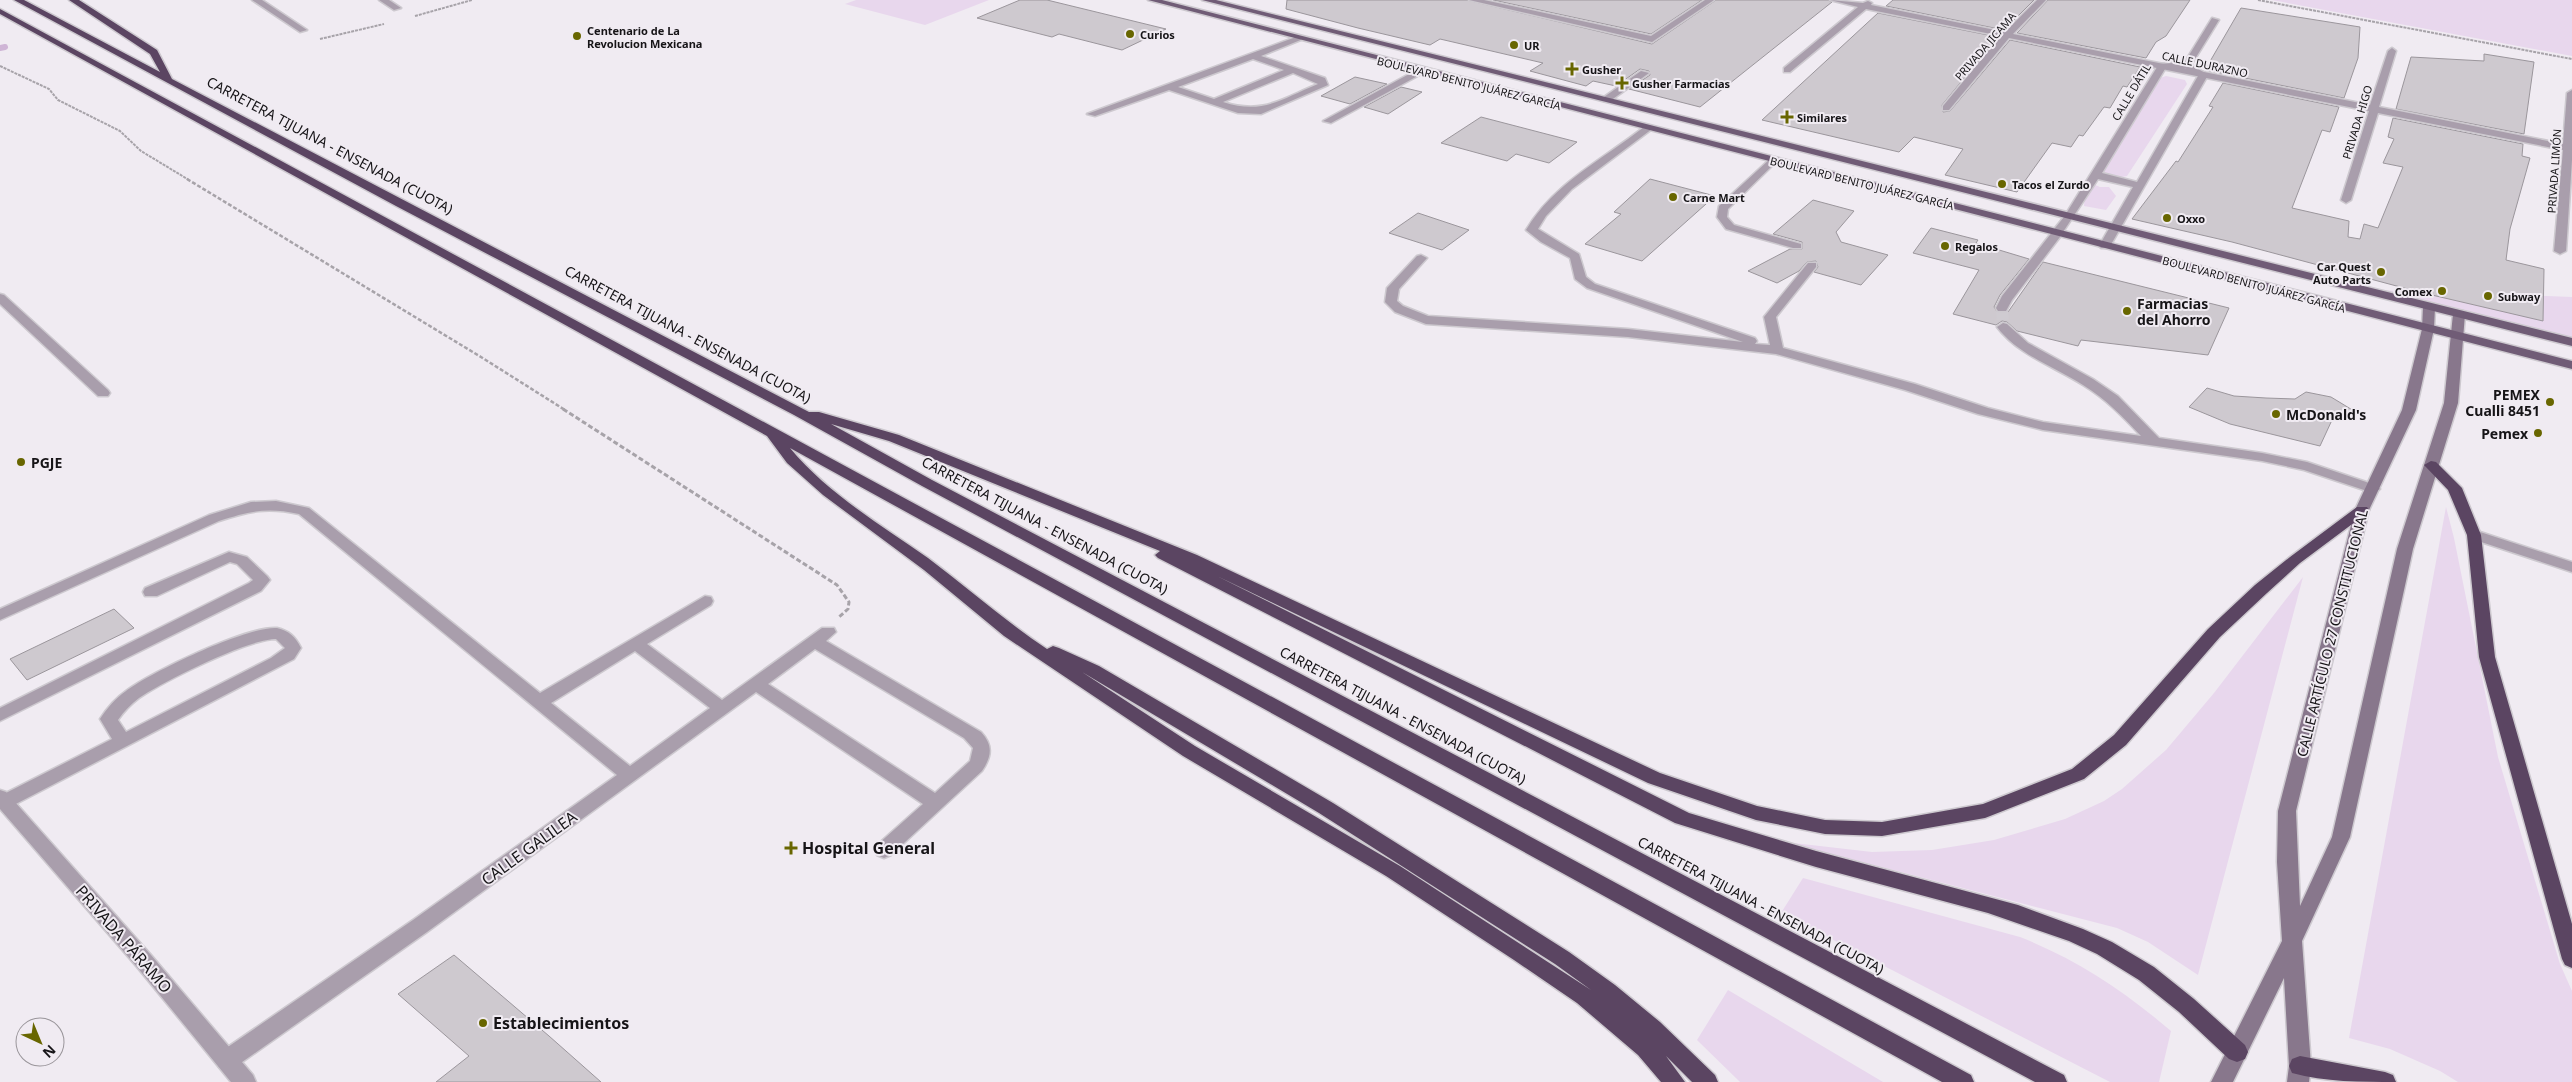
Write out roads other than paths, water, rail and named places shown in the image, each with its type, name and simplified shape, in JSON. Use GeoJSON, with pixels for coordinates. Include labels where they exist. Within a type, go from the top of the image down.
{"type":"FeatureCollection","features":[{"type":"Feature","properties":{"kind":"highway","name":"CARRETERA TIJUANA - ENSENADA (CUOTA)"},"geometry":{"type":"LineString","coordinates":[[18,0],[168,78],[400,204],[799,412],[927,483],[2056,1082]]}},
{"type":"Feature","properties":{"kind":"highway"},"geometry":{"type":"LineString","coordinates":[[73,0],[154,52],[168,78]]}},
{"type":"Feature","properties":{"kind":"highway"},"geometry":{"type":"LineString","coordinates":[[0,11],[1963,1082]]}},
{"type":"Feature","properties":{"kind":"highway"},"geometry":{"type":"LineString","coordinates":[[799,412],[833,419],[894,438],[1192,558],[1270,593],[1654,778],[1756,813],[1825,827],[1882,829],[1985,811],[2078,774],[2120,740],[2214,633],[2261,589],[2295,560],[2362,510]]}},
{"type":"Feature","properties":{"kind":"highway"},"geometry":{"type":"LineString","coordinates":[[767,430],[792,460],[828,492],[1010,632],[1189,752],[1393,872],[1521,954],[1584,997],[1638,1042],[1674,1082]]}},
{"type":"Feature","properties":{"kind":"highway"},"geometry":{"type":"LineString","coordinates":[[2431,465],[2455,488],[2474,535],[2487,657],[2572,959]]}},
{"type":"Feature","properties":{"kind":"highway"},"geometry":{"type":"LineString","coordinates":[[1074,511],[1682,818],[1756,844],[2016,912],[2078,935],[2133,964],[2187,1006],[2237,1052]]}},
{"type":"Feature","properties":{"kind":"highway"},"geometry":{"type":"LineString","coordinates":[[1010,632],[1093,670],[1183,722],[1326,808],[1562,958],[1608,991],[1653,1029],[1707,1082]]}},
{"type":"Feature","properties":{"kind":"highway"},"geometry":{"type":"LineString","coordinates":[[2299,1074],[2385,1082]]}},
{"type":"Feature","properties":{"kind":"main road","name":"BOULEVARD BENITO JUÁREZ GARCÍA"},"geometry":{"type":"LineString","coordinates":[[1152,0],[1771,161],[2572,365]]}},
{"type":"Feature","properties":{"kind":"main road","name":"BOULEVARD BENITO JUÁREZ GARCÍA"},"geometry":{"type":"LineString","coordinates":[[1206,0],[1607,99],[2069,218],[2572,342]]}},
{"type":"Feature","properties":{"kind":"main road","name":"CALLE ARTÍCULO 27 CONSTITUCIONAL"},"geometry":{"type":"LineString","coordinates":[[2299,1074],[2287,811],[2362,510],[2409,410],[2428,329],[2429,307]]}},
{"type":"Feature","properties":{"kind":"main road","name":"CALLE ARTÍCULO 27 CONSTITUCIONAL"},"geometry":{"type":"LineString","coordinates":[[2222,1082],[2324,877],[2341,837],[2405,549],[2450,403],[2459,337],[2459,314]]}},
{"type":"Feature","properties":{"kind":"street"},"geometry":{"type":"LineString","coordinates":[[256,0],[303,30]]}},
{"type":"Feature","properties":{"kind":"street"},"geometry":{"type":"LineString","coordinates":[[383,0],[397,8]]}},
{"type":"Feature","properties":{"kind":"street"},"geometry":{"type":"LineString","coordinates":[[1473,0],[1652,39],[1710,0]]}},
{"type":"Feature","properties":{"kind":"street"},"geometry":{"type":"LineString","coordinates":[[1488,4],[1500,0]]}},
{"type":"Feature","properties":{"kind":"street","name":"CALLE DURAZNO"},"geometry":{"type":"LineString","coordinates":[[1834,0],[1868,3],[2006,35],[2570,148]]}},
{"type":"Feature","properties":{"kind":"street","name":"PRIVADA JICAMA"},"geometry":{"type":"LineString","coordinates":[[1946,108],[2006,35],[2042,0]]}},
{"type":"Feature","properties":{"kind":"street"},"geometry":{"type":"LineString","coordinates":[[1787,70],[1868,3]]}},
{"type":"Feature","properties":{"kind":"street"},"geometry":{"type":"LineString","coordinates":[[2105,246],[2203,75],[2187,65],[2215,20]]}},
{"type":"Feature","properties":{"kind":"street"},"geometry":{"type":"LineString","coordinates":[[1092,114],[1299,39]]}},
{"type":"Feature","properties":{"kind":"street","name":"PRIVADA HIGO"},"geometry":{"type":"LineString","coordinates":[[2346,200],[2392,51]]}},
{"type":"Feature","properties":{"kind":"street"},"geometry":{"type":"LineString","coordinates":[[1169,87],[1245,112],[1257,112],[1323,85],[1322,80],[1253,56]]}},
{"type":"Feature","properties":{"kind":"street","name":"CALLE DÁTIL"},"geometry":{"type":"LineString","coordinates":[[2002,308],[2006,299],[2069,218],[2162,66],[2187,65]]}},
{"type":"Feature","properties":{"kind":"street"},"geometry":{"type":"LineString","coordinates":[[1214,102],[1292,70]]}},
{"type":"Feature","properties":{"kind":"street"},"geometry":{"type":"LineString","coordinates":[[1328,121],[1422,70]]}},
{"type":"Feature","properties":{"kind":"street"},"geometry":{"type":"LineString","coordinates":[[1607,99],[1644,73]]}},
{"type":"Feature","properties":{"kind":"street","name":"PRIVADA LIMÓN"},"geometry":{"type":"LineString","coordinates":[[2560,252],[2570,148],[2572,92]]}},
{"type":"Feature","properties":{"kind":"street"},"geometry":{"type":"LineString","coordinates":[[1647,128],[1554,198],[1538,217],[1532,230],[1545,240],[1574,256],[1581,279],[1591,286],[1776,350],[1910,387],[1983,411],[2043,426],[2262,457],[2307,466],[2373,489]]}},
{"type":"Feature","properties":{"kind":"street"},"geometry":{"type":"LineString","coordinates":[[1771,161],[1723,208],[1722,217],[1730,227],[1797,246]]}},
{"type":"Feature","properties":{"kind":"street"},"geometry":{"type":"LineString","coordinates":[[2096,175],[2141,186]]}},
{"type":"Feature","properties":{"kind":"street"},"geometry":{"type":"LineString","coordinates":[[1421,258],[1392,288],[1392,302],[1405,312],[1426,320],[1620,332],[1776,350]]}},
{"type":"Feature","properties":{"kind":"street"},"geometry":{"type":"LineString","coordinates":[[1776,350],[1770,317],[1812,265]]}},
{"type":"Feature","properties":{"kind":"street"},"geometry":{"type":"LineString","coordinates":[[0,298],[103,394]]}},
{"type":"Feature","properties":{"kind":"street"},"geometry":{"type":"LineString","coordinates":[[2003,327],[2024,346],[2088,382],[2113,400],[2154,442]]}},
{"type":"Feature","properties":{"kind":"street"},"geometry":{"type":"LineString","coordinates":[[0,615],[214,518],[251,506],[276,505],[304,511],[629,776]]}},
{"type":"Feature","properties":{"kind":"street"},"geometry":{"type":"LineString","coordinates":[[2474,535],[2572,567]]}},
{"type":"Feature","properties":{"kind":"street"},"geometry":{"type":"LineString","coordinates":[[0,715],[255,587],[262,580],[242,560],[229,558],[151,592]]}},
{"type":"Feature","properties":{"kind":"street"},"geometry":{"type":"LineString","coordinates":[[539,702],[705,601]]}},
{"type":"Feature","properties":{"kind":"street"},"geometry":{"type":"LineString","coordinates":[[2,800],[123,741],[277,662],[288,655],[293,648],[289,640],[274,633],[251,637],[137,691],[119,706],[109,719],[123,741]]}},
{"type":"Feature","properties":{"kind":"street","name":"CALLE GALILEA"},"geometry":{"type":"LineString","coordinates":[[227,1060],[420,926],[821,637],[977,738],[982,746],[983,756],[972,771],[936,803]]}},
{"type":"Feature","properties":{"kind":"street"},"geometry":{"type":"LineString","coordinates":[[637,644],[722,708]]}},
{"type":"Feature","properties":{"kind":"street"},"geometry":{"type":"LineString","coordinates":[[756,684],[936,803],[884,850]]}},
{"type":"Feature","properties":{"kind":"street","name":"PRIVADA PÁRAMO"},"geometry":{"type":"LineString","coordinates":[[2,800],[144,961],[245,1082]]}},
{"type":"Feature","properties":{"kind":"waterway"},"geometry":{"type":"LineString","coordinates":[[0,48],[5,47]]}},
{"type":"Feature","properties":{"kind":"tunnel"},"geometry":{"type":"LineString","coordinates":[[2002,308],[2003,327]]}},
{"type":"Feature","properties":{"kind":"place","name":"Curios"},"geometry":{"type":"Point","coordinates":[1130,34]}},
{"type":"Feature","properties":{"kind":"place","name":"Centenario de La Revolucion Mexicana"},"geometry":{"type":"Point","coordinates":[577,36]}},
{"type":"Feature","properties":{"kind":"place","name":"UR"},"geometry":{"type":"Point","coordinates":[1514,45]}},
{"type":"Feature","properties":{"kind":"place","name":"Gusher"},"geometry":{"type":"Point","coordinates":[1572,69]}},
{"type":"Feature","properties":{"kind":"place","name":"Gusher Farmacias"},"geometry":{"type":"Point","coordinates":[1622,83]}},
{"type":"Feature","properties":{"kind":"place","name":"Similares"},"geometry":{"type":"Point","coordinates":[1787,117]}},
{"type":"Feature","properties":{"kind":"place","name":"Tacos el Zurdo"},"geometry":{"type":"Point","coordinates":[2002,184]}},
{"type":"Feature","properties":{"kind":"place","name":"Carne Mart"},"geometry":{"type":"Point","coordinates":[1673,197]}},
{"type":"Feature","properties":{"kind":"place","name":"Oxxo"},"geometry":{"type":"Point","coordinates":[2167,218]}},
{"type":"Feature","properties":{"kind":"place","name":"Regalos"},"geometry":{"type":"Point","coordinates":[1945,246]}},
{"type":"Feature","properties":{"kind":"place","name":"Car Quest Auto Parts"},"geometry":{"type":"Point","coordinates":[2381,272]}},
{"type":"Feature","properties":{"kind":"place","name":"Comex"},"geometry":{"type":"Point","coordinates":[2442,291]}},
{"type":"Feature","properties":{"kind":"place","name":"Subway"},"geometry":{"type":"Point","coordinates":[2488,296]}},
{"type":"Feature","properties":{"kind":"place","name":"Farmacias del Ahorro"},"geometry":{"type":"Point","coordinates":[2127,311]}},
{"type":"Feature","properties":{"kind":"place","name":"PEMEX Cualli 8451"},"geometry":{"type":"Point","coordinates":[2550,402]}},
{"type":"Feature","properties":{"kind":"place","name":"McDonald's"},"geometry":{"type":"Point","coordinates":[2276,414]}},
{"type":"Feature","properties":{"kind":"place","name":"Pemex"},"geometry":{"type":"Point","coordinates":[2538,433]}},
{"type":"Feature","properties":{"kind":"place","name":"PGJE"},"geometry":{"type":"Point","coordinates":[21,462]}},
{"type":"Feature","properties":{"kind":"place","name":"Hospital General"},"geometry":{"type":"Point","coordinates":[791,848]}},
{"type":"Feature","properties":{"kind":"place","name":"Establecimientos"},"geometry":{"type":"Point","coordinates":[483,1023]}}]}
